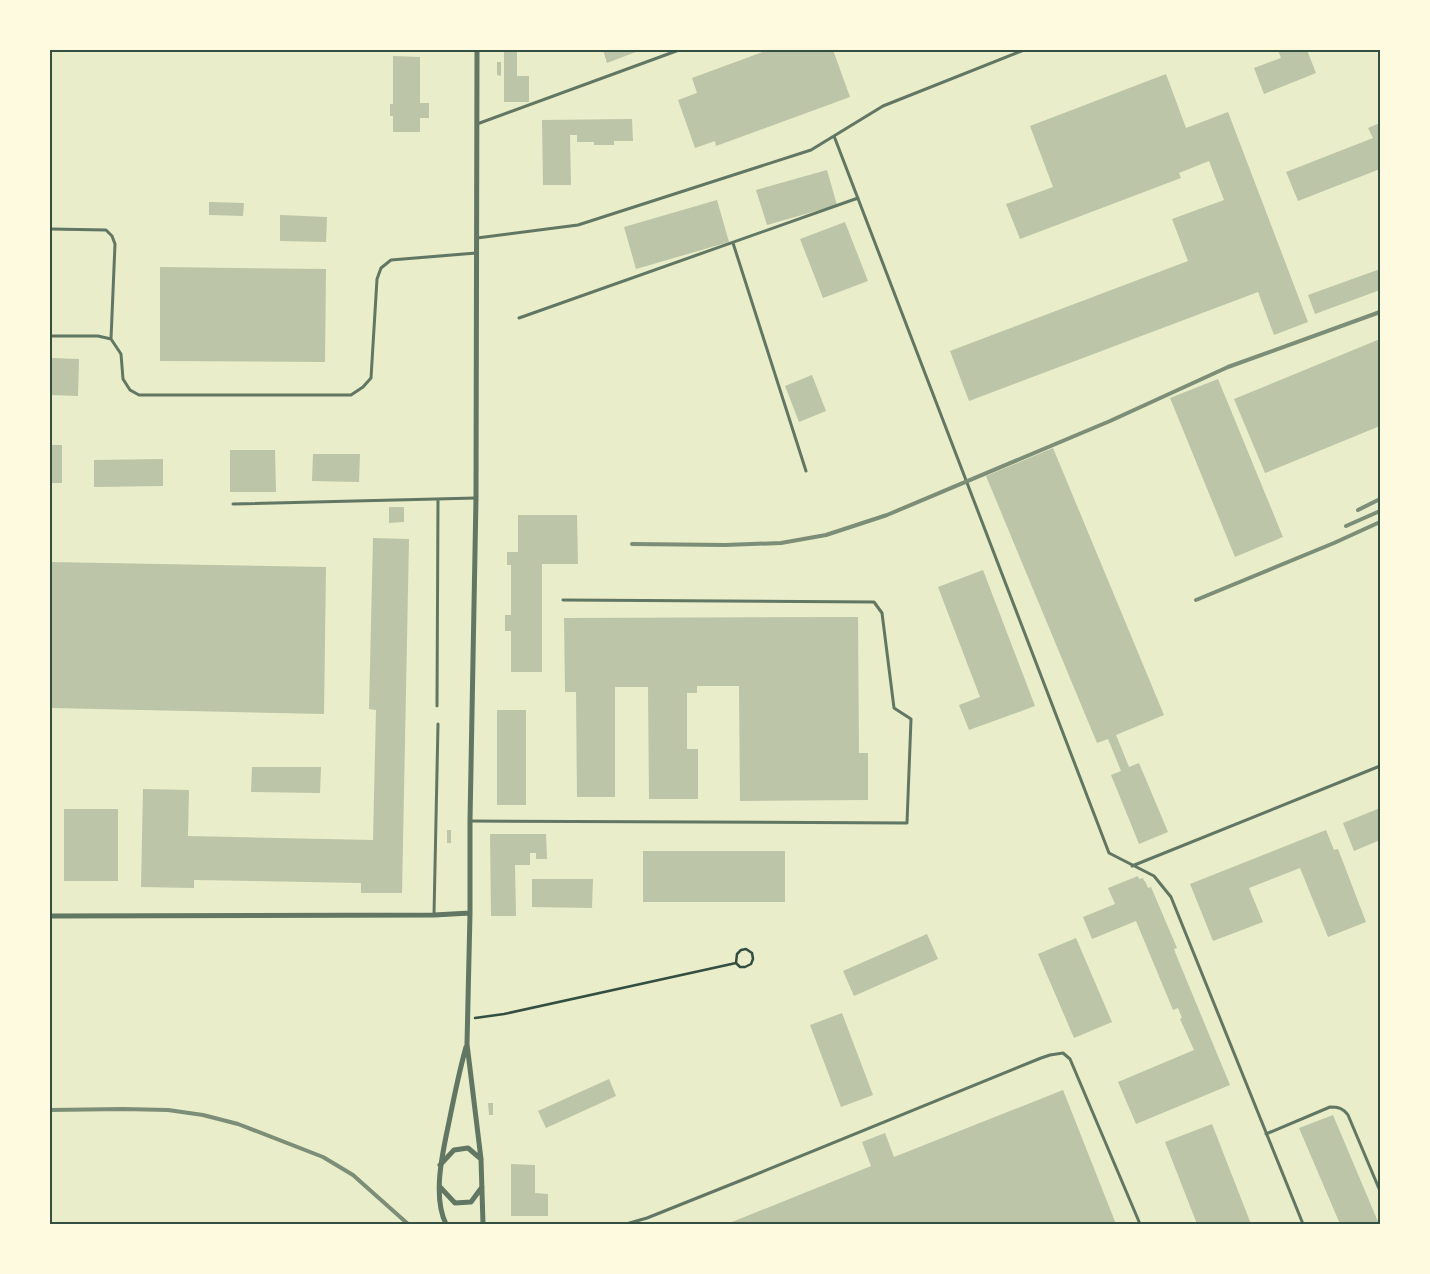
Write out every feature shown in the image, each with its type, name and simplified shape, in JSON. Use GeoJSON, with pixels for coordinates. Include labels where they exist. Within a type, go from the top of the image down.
{"type":"FeatureCollection","features":[{"type":"Feature","properties":{"kind":"street"},"geometry":{"type":"LineString","coordinates":[[476,50],[476,498],[467,1044],[481,1158],[483,1224]]}},
{"type":"Feature","properties":{"kind":"street"},"geometry":{"type":"LineString","coordinates":[[50,916],[434,915],[470,913]]}},
{"type":"Feature","properties":{"kind":"street"},"geometry":{"type":"LineString","coordinates":[[446,1224],[440,1197],[440,1165],[467,1044]]}},
{"type":"Feature","properties":{"kind":"street"},"geometry":{"type":"LineString","coordinates":[[440,1165],[454,1150],[468,1148],[481,1158]]}},
{"type":"Feature","properties":{"kind":"street"},"geometry":{"type":"LineString","coordinates":[[440,1187],[455,1203],[472,1202],[482,1187]]}},
{"type":"Feature","properties":{"kind":"lane"},"geometry":{"type":"LineString","coordinates":[[476,124],[679,50]]}},
{"type":"Feature","properties":{"kind":"lane"},"geometry":{"type":"LineString","coordinates":[[477,238],[578,225],[811,150],[883,106],[1024,50]]}},
{"type":"Feature","properties":{"kind":"lane"},"geometry":{"type":"LineString","coordinates":[[834,136],[1109,853],[1154,876],[1171,897],[1303,1224]]}},
{"type":"Feature","properties":{"kind":"lane"},"geometry":{"type":"LineString","coordinates":[[520,318],[858,198]]}},
{"type":"Feature","properties":{"kind":"lane"},"geometry":{"type":"LineString","coordinates":[[50,229],[106,230],[112,236],[115,244],[111,339],[121,354],[122,378],[130,390],[139,395],[351,395],[363,387],[371,378],[377,279],[381,268],[390,260],[477,253]]}},
{"type":"Feature","properties":{"kind":"lane"},"geometry":{"type":"LineString","coordinates":[[733,242],[806,471]]}},
{"type":"Feature","properties":{"kind":"lane"},"geometry":{"type":"LineString","coordinates":[[50,336],[98,336],[111,339]]}},
{"type":"Feature","properties":{"kind":"lane"},"geometry":{"type":"LineString","coordinates":[[233,504],[476,498]]}},
{"type":"Feature","properties":{"kind":"lane"},"geometry":{"type":"LineString","coordinates":[[437,706],[438,499]]}},
{"type":"Feature","properties":{"kind":"lane"},"geometry":{"type":"LineString","coordinates":[[470,821],[907,823],[911,719],[894,708],[882,613],[874,602],[563,600]]}},
{"type":"Feature","properties":{"kind":"lane"},"geometry":{"type":"LineString","coordinates":[[434,915],[438,724]]}},
{"type":"Feature","properties":{"kind":"lane"},"geometry":{"type":"LineString","coordinates":[[1132,866],[1380,766]]}},
{"type":"Feature","properties":{"kind":"lane"},"geometry":{"type":"LineString","coordinates":[[628,1224],[1041,1058],[1063,1053],[1070,1059],[1140,1224]]}},
{"type":"Feature","properties":{"kind":"lane"},"geometry":{"type":"LineString","coordinates":[[1266,1134],[1330,1107],[1344,1110],[1348,1115],[1380,1191]]}},
{"type":"Feature","properties":{"kind":"path"},"geometry":{"type":"LineString","coordinates":[[746,949],[752,953],[754,959],[751,964],[740,967],[736,963],[737,954],[741,950],[746,949]]}},
{"type":"Feature","properties":{"kind":"path"},"geometry":{"type":"LineString","coordinates":[[468,1019],[504,1014],[736,963]]}},
{"type":"Feature","properties":{"kind":"building"},"geometry":{"type":"Polygon","coordinates":[[[504,50],[517,50],[517,76],[529,76],[529,102],[504,102],[504,50]]]}},
{"type":"Feature","properties":{"kind":"building"},"geometry":{"type":"Polygon","coordinates":[[[603,50],[641,50],[607,63],[603,50]]]}},
{"type":"Feature","properties":{"kind":"building"},"geometry":{"type":"Polygon","coordinates":[[[768,50],[833,50],[850,97],[716,146],[715,141],[695,148],[678,100],[697,93],[692,78],[768,50]]]}},
{"type":"Feature","properties":{"kind":"building"},"geometry":{"type":"Polygon","coordinates":[[[1278,50],[1307,50],[1316,73],[1264,94],[1254,68],[1281,58],[1278,50]]]}},
{"type":"Feature","properties":{"kind":"building"},"geometry":{"type":"Polygon","coordinates":[[[393,56],[420,57],[420,103],[429,103],[429,118],[420,118],[420,132],[393,132],[393,116],[390,116],[390,104],[393,104],[393,56]]]}},
{"type":"Feature","properties":{"kind":"building"},"geometry":{"type":"Polygon","coordinates":[[[497,62],[501,62],[501,76],[497,75],[497,62]]]}},
{"type":"Feature","properties":{"kind":"building"},"geometry":{"type":"Polygon","coordinates":[[[1166,74],[1186,128],[1228,112],[1308,322],[1274,335],[1258,292],[969,401],[950,351],[1188,261],[1172,219],[1224,200],[1209,161],[1179,173],[1181,178],[1020,239],[1006,204],[1053,187],[1030,126],[1166,74]]]}},
{"type":"Feature","properties":{"kind":"building"},"geometry":{"type":"Polygon","coordinates":[[[632,119],[633,141],[614,141],[614,145],[594,145],[594,142],[577,142],[577,135],[570,135],[571,185],[543,185],[542,120],[632,119]]]}},
{"type":"Feature","properties":{"kind":"building"},"geometry":{"type":"Polygon","coordinates":[[[1380,123],[1380,169],[1298,201],[1286,172],[1373,138],[1368,128],[1380,123]]]}},
{"type":"Feature","properties":{"kind":"building"},"geometry":{"type":"Polygon","coordinates":[[[827,170],[837,205],[767,225],[756,190],[827,170]]]}},
{"type":"Feature","properties":{"kind":"building"},"geometry":{"type":"Polygon","coordinates":[[[717,200],[729,242],[636,269],[624,227],[717,200]]]}},
{"type":"Feature","properties":{"kind":"building"},"geometry":{"type":"Polygon","coordinates":[[[209,202],[244,203],[243,216],[209,215],[209,202]]]}},
{"type":"Feature","properties":{"kind":"building"},"geometry":{"type":"Polygon","coordinates":[[[280,215],[327,217],[326,242],[280,241],[280,215]]]}},
{"type":"Feature","properties":{"kind":"building"},"geometry":{"type":"Polygon","coordinates":[[[845,222],[868,281],[823,298],[800,239],[845,222]]]}},
{"type":"Feature","properties":{"kind":"building"},"geometry":{"type":"Polygon","coordinates":[[[160,267],[326,269],[325,362],[160,361],[160,267]]]}},
{"type":"Feature","properties":{"kind":"building"},"geometry":{"type":"Polygon","coordinates":[[[1380,269],[1380,290],[1315,314],[1308,295],[1380,269]]]}},
{"type":"Feature","properties":{"kind":"building"},"geometry":{"type":"Polygon","coordinates":[[[1380,339],[1380,426],[1265,473],[1234,399],[1380,339]]]}},
{"type":"Feature","properties":{"kind":"building"},"geometry":{"type":"Polygon","coordinates":[[[50,358],[79,359],[78,396],[50,395],[50,358]]]}},
{"type":"Feature","properties":{"kind":"building"},"geometry":{"type":"Polygon","coordinates":[[[812,375],[826,411],[799,422],[785,386],[812,375]]]}},
{"type":"Feature","properties":{"kind":"building"},"geometry":{"type":"Polygon","coordinates":[[[1218,379],[1283,537],[1235,557],[1170,398],[1218,379]]]}},
{"type":"Feature","properties":{"kind":"building"},"geometry":{"type":"Polygon","coordinates":[[[50,445],[62,445],[62,483],[50,483],[50,445]]]}},
{"type":"Feature","properties":{"kind":"building"},"geometry":{"type":"Polygon","coordinates":[[[1053,448],[1164,715],[1116,735],[1129,767],[1139,763],[1168,832],[1139,844],[1111,775],[1121,771],[1108,739],[1097,743],[986,476],[1053,448]]]}},
{"type":"Feature","properties":{"kind":"building"},"geometry":{"type":"Polygon","coordinates":[[[230,450],[275,450],[276,492],[230,492],[230,450]]]}},
{"type":"Feature","properties":{"kind":"building"},"geometry":{"type":"Polygon","coordinates":[[[313,454],[360,454],[359,482],[312,481],[313,454]]]}},
{"type":"Feature","properties":{"kind":"building"},"geometry":{"type":"Polygon","coordinates":[[[163,459],[163,486],[94,487],[94,460],[163,459]]]}},
{"type":"Feature","properties":{"kind":"building"},"geometry":{"type":"Polygon","coordinates":[[[389,507],[404,507],[404,522],[389,523],[389,507]]]}},
{"type":"Feature","properties":{"kind":"building"},"geometry":{"type":"Polygon","coordinates":[[[518,515],[577,515],[578,564],[542,564],[542,672],[511,672],[511,631],[505,631],[505,615],[511,615],[511,565],[507,565],[507,552],[518,552],[518,515]]]}},
{"type":"Feature","properties":{"kind":"building"},"geometry":{"type":"Polygon","coordinates":[[[373,538],[409,539],[402,893],[361,893],[361,883],[194,880],[194,888],[141,887],[143,789],[189,790],[188,836],[373,840],[376,710],[369,709],[373,538]]]}},
{"type":"Feature","properties":{"kind":"building"},"geometry":{"type":"Polygon","coordinates":[[[50,562],[326,567],[324,714],[50,708],[50,562]]]}},
{"type":"Feature","properties":{"kind":"building"},"geometry":{"type":"Polygon","coordinates":[[[983,570],[1035,706],[969,730],[959,705],[980,697],[938,587],[983,570]]]}},
{"type":"Feature","properties":{"kind":"building"},"geometry":{"type":"Polygon","coordinates":[[[858,617],[859,753],[868,753],[868,800],[740,801],[739,686],[697,686],[697,693],[687,693],[687,749],[698,749],[698,799],[649,799],[648,687],[615,687],[615,797],[577,797],[576,692],[565,692],[564,618],[858,617]]]}},
{"type":"Feature","properties":{"kind":"building"},"geometry":{"type":"Polygon","coordinates":[[[497,710],[526,710],[526,805],[497,805],[497,710]]]}},
{"type":"Feature","properties":{"kind":"building"},"geometry":{"type":"Polygon","coordinates":[[[252,767],[321,767],[320,793],[251,792],[252,767]]]}},
{"type":"Feature","properties":{"kind":"building"},"geometry":{"type":"Polygon","coordinates":[[[1380,808],[1380,840],[1354,851],[1343,823],[1380,808]]]}},
{"type":"Feature","properties":{"kind":"building"},"geometry":{"type":"Polygon","coordinates":[[[64,809],[118,809],[118,881],[64,881],[64,809]]]}},
{"type":"Feature","properties":{"kind":"building"},"geometry":{"type":"Polygon","coordinates":[[[447,830],[451,830],[451,843],[447,843],[447,830]]]}},
{"type":"Feature","properties":{"kind":"building"},"geometry":{"type":"Polygon","coordinates":[[[1326,830],[1334,850],[1338,849],[1366,922],[1328,937],[1300,868],[1249,888],[1263,922],[1213,941],[1190,884],[1326,830]]]}},
{"type":"Feature","properties":{"kind":"building"},"geometry":{"type":"Polygon","coordinates":[[[490,834],[546,834],[547,859],[536,859],[536,853],[530,853],[530,865],[515,865],[516,916],[491,916],[490,834]]]}},
{"type":"Feature","properties":{"kind":"building"},"geometry":{"type":"Polygon","coordinates":[[[643,851],[785,851],[785,902],[643,902],[643,851]]]}},
{"type":"Feature","properties":{"kind":"building"},"geometry":{"type":"Polygon","coordinates":[[[1138,876],[1139,879],[1143,878],[1148,888],[1151,887],[1177,948],[1174,949],[1177,957],[1230,1085],[1136,1124],[1118,1082],[1194,1050],[1180,1019],[1182,1018],[1178,1008],[1173,1010],[1136,921],[1092,939],[1083,917],[1115,904],[1108,888],[1138,876]]]}},
{"type":"Feature","properties":{"kind":"building"},"geometry":{"type":"Polygon","coordinates":[[[532,879],[593,879],[592,908],[532,907],[532,879]]]}},
{"type":"Feature","properties":{"kind":"building"},"geometry":{"type":"Polygon","coordinates":[[[927,934],[938,959],[854,996],[843,971],[927,934]]]}},
{"type":"Feature","properties":{"kind":"building"},"geometry":{"type":"Polygon","coordinates":[[[1076,938],[1112,1022],[1074,1038],[1038,954],[1076,938]]]}},
{"type":"Feature","properties":{"kind":"building"},"geometry":{"type":"Polygon","coordinates":[[[842,1013],[873,1095],[841,1107],[810,1025],[842,1013]]]}},
{"type":"Feature","properties":{"kind":"building"},"geometry":{"type":"Polygon","coordinates":[[[609,1079],[616,1096],[546,1128],[538,1111],[609,1079]]]}},
{"type":"Feature","properties":{"kind":"building"},"geometry":{"type":"Polygon","coordinates":[[[1063,1090],[1116,1224],[727,1224],[871,1166],[862,1142],[885,1133],[894,1157],[1063,1090]]]}},
{"type":"Feature","properties":{"kind":"building"},"geometry":{"type":"Polygon","coordinates":[[[488,1103],[493,1103],[493,1115],[489,1115],[488,1103]]]}},
{"type":"Feature","properties":{"kind":"building"},"geometry":{"type":"Polygon","coordinates":[[[1333,1115],[1379,1224],[1340,1224],[1299,1128],[1333,1115]]]}},
{"type":"Feature","properties":{"kind":"building"},"geometry":{"type":"Polygon","coordinates":[[[1212,1124],[1251,1224],[1197,1224],[1165,1142],[1212,1124]]]}},
{"type":"Feature","properties":{"kind":"building"},"geometry":{"type":"Polygon","coordinates":[[[511,1164],[535,1165],[535,1193],[548,1194],[548,1216],[511,1216],[511,1164]]]}},
{"type":"Feature","properties":{"kind":"railway"},"geometry":{"type":"LineString","coordinates":[[632,544],[725,545],[781,543],[826,535],[887,515],[1110,421],[1228,367],[1380,312]]}},
{"type":"Feature","properties":{"kind":"railway"},"geometry":{"type":"LineString","coordinates":[[1358,510],[1380,499]]}},
{"type":"Feature","properties":{"kind":"railway"},"geometry":{"type":"LineString","coordinates":[[1346,526],[1380,511]]}},
{"type":"Feature","properties":{"kind":"railway"},"geometry":{"type":"LineString","coordinates":[[1196,600],[1380,522]]}},
{"type":"Feature","properties":{"kind":"railway"},"geometry":{"type":"LineString","coordinates":[[50,1110],[168,1110],[203,1115],[238,1124],[323,1157],[353,1175],[408,1224]]}}]}
